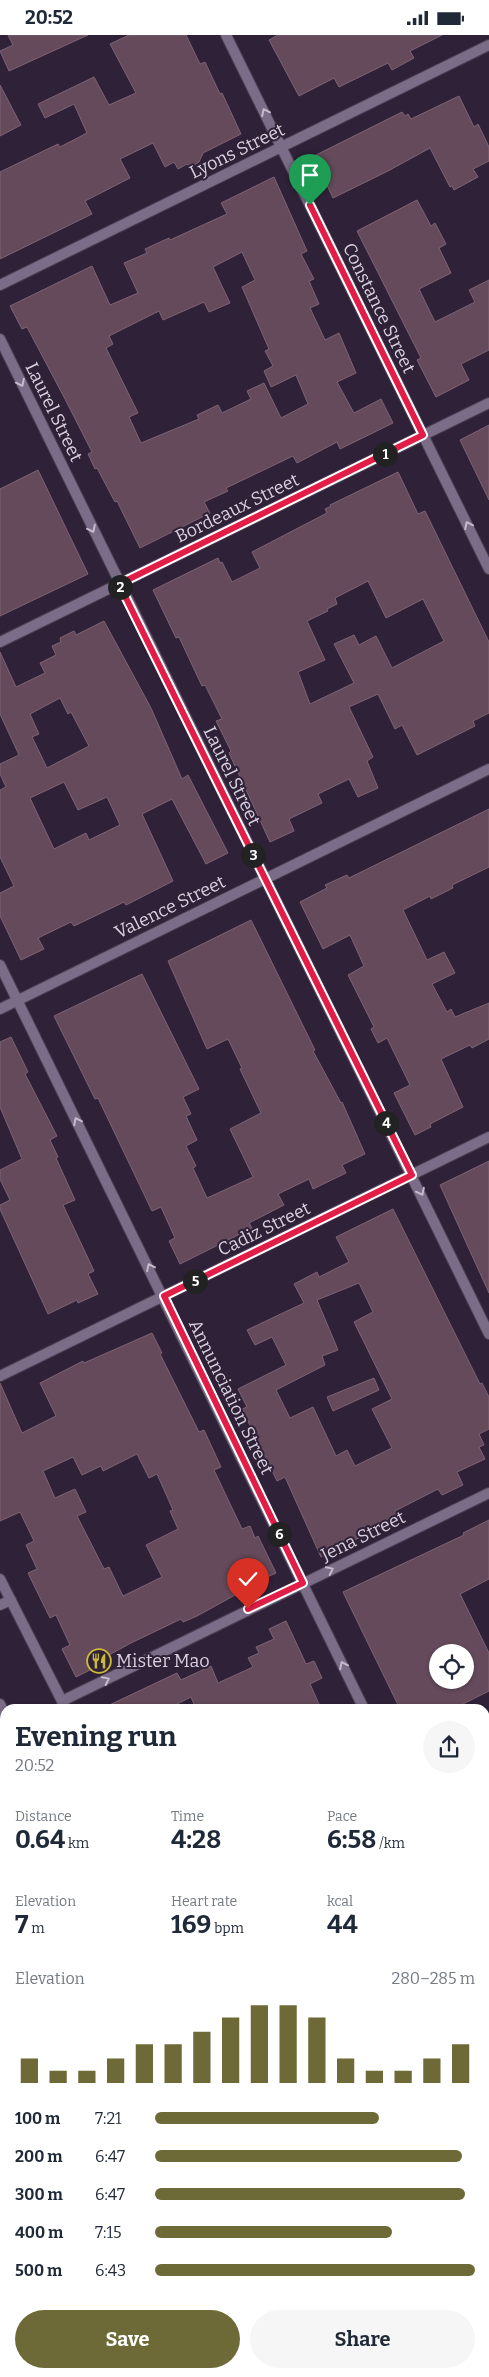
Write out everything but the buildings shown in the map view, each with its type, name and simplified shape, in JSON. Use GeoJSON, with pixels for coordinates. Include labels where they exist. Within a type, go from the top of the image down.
{"type":"FeatureCollection","features":[{"type":"Feature","properties":{"kind":"street","name":"Constance Street"},"geometry":{"type":"LineString","coordinates":[[226,35],[489,569]]}},
{"type":"Feature","properties":{"kind":"street","name":"Lyons Street"},"geometry":{"type":"LineString","coordinates":[[0,285],[489,45]]}},
{"type":"Feature","properties":{"kind":"street","name":"Laurel Street"},"geometry":{"type":"LineString","coordinates":[[0,339],[489,1334]]}},
{"type":"Feature","properties":{"kind":"street","name":"Bordeaux Street"},"geometry":{"type":"LineString","coordinates":[[0,642],[489,403]]}},
{"type":"Feature","properties":{"kind":"street","name":"Valence Street"},"geometry":{"type":"LineString","coordinates":[[0,1009],[489,769]]}},
{"type":"Feature","properties":{"kind":"street","name":"Annunciation Street"},"geometry":{"type":"LineString","coordinates":[[0,965],[164,1296],[362,1704]]}},
{"type":"Feature","properties":{"kind":"street","name":"Cadiz Street"},"geometry":{"type":"LineString","coordinates":[[0,1376],[489,1137]]}},
{"type":"Feature","properties":{"kind":"street","name":"Jena Street"},"geometry":{"type":"LineString","coordinates":[[66,1704],[303,1583],[489,1493]]}},
{"type":"Feature","properties":{"kind":"street"},"geometry":{"type":"LineString","coordinates":[[0,1579],[63,1704]]}},
{"type":"Feature","properties":{"kind":"street"},"geometry":{"type":"LineString","coordinates":[[0,1605],[11,1600]]}},
{"type":"Feature","properties":{"kind":"place","name":"Mister Mao"},"geometry":{"type":"Point","coordinates":[99,1661]}},
{"type":"Feature","properties":{"kind":"route"},"geometry":{"type":"LineString","coordinates":[[248,1609],[303,1583],[164,1296],[412,1175],[119,584],[423,435],[310,205]]}}]}
